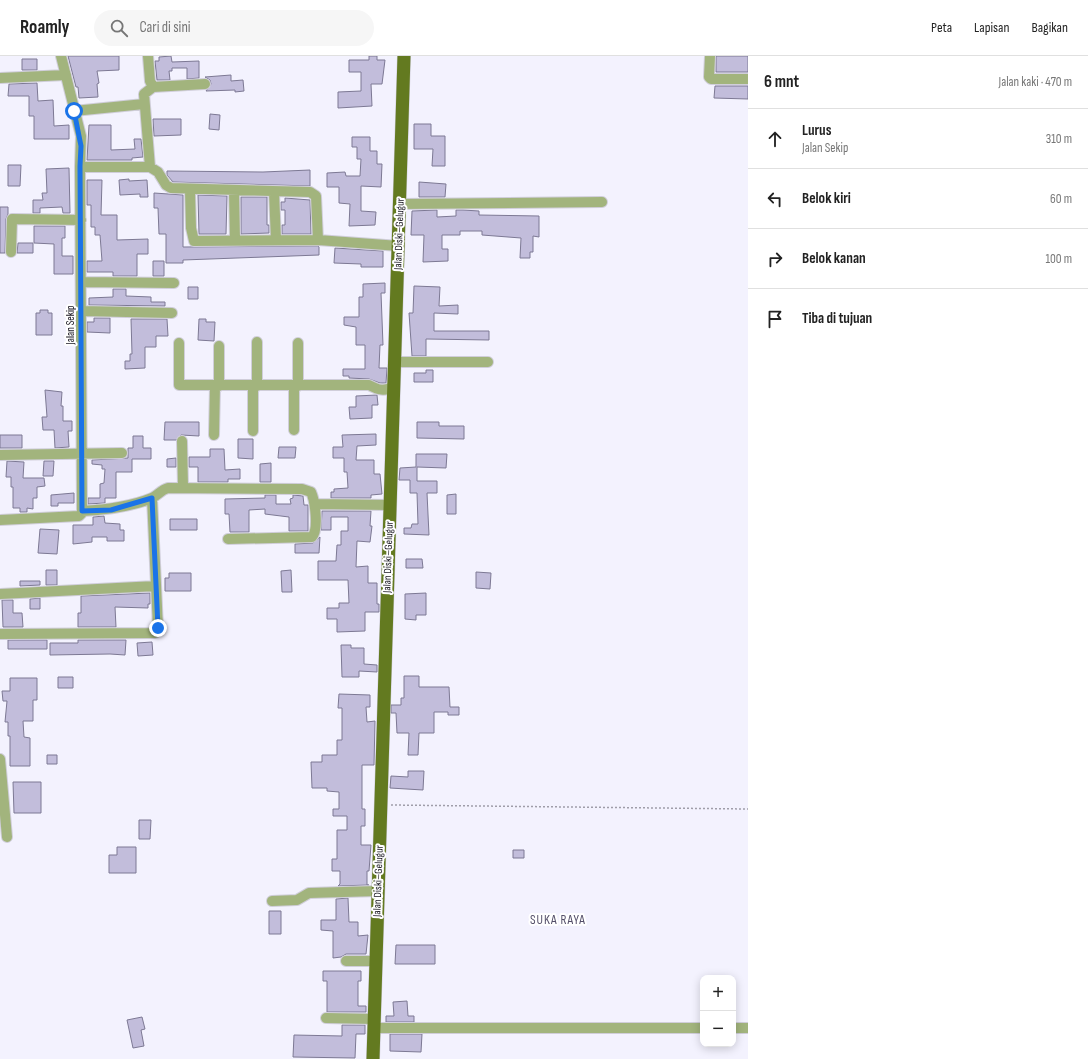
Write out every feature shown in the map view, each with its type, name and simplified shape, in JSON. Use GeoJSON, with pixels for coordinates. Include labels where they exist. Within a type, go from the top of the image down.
{"type":"FeatureCollection","features":[{"type":"Feature","properties":{"kind":"main road","name":"Jalan Diski–Gelugur"},"geometry":{"type":"LineString","coordinates":[[373,1059],[374,961],[381,804],[404,56]]}},
{"type":"Feature","properties":{"kind":"street","name":"Jalan Sekip"},"geometry":{"type":"LineString","coordinates":[[61,56],[81,146],[82,511]]}},
{"type":"Feature","properties":{"kind":"street"},"geometry":{"type":"LineString","coordinates":[[148,56],[150,82],[153,87]]}},
{"type":"Feature","properties":{"kind":"street"},"geometry":{"type":"LineString","coordinates":[[710,56],[709,77],[711,79],[748,78]]}},
{"type":"Feature","properties":{"kind":"street"},"geometry":{"type":"LineString","coordinates":[[0,78],[66,75]]}},
{"type":"Feature","properties":{"kind":"street"},"geometry":{"type":"LineString","coordinates":[[150,167],[144,94],[153,87],[205,84]]}},
{"type":"Feature","properties":{"kind":"street"},"geometry":{"type":"LineString","coordinates":[[74,111],[144,104]]}},
{"type":"Feature","properties":{"kind":"street"},"geometry":{"type":"LineString","coordinates":[[80,166],[150,167],[161,174],[168,187],[190,190],[274,192],[308,191],[316,196],[318,240]]}},
{"type":"Feature","properties":{"kind":"street"},"geometry":{"type":"LineString","coordinates":[[190,190],[191,228],[194,241],[318,240],[399,246]]}},
{"type":"Feature","properties":{"kind":"street"},"geometry":{"type":"LineString","coordinates":[[234,191],[235,240]]}},
{"type":"Feature","properties":{"kind":"street"},"geometry":{"type":"LineString","coordinates":[[274,192],[276,240]]}},
{"type":"Feature","properties":{"kind":"street"},"geometry":{"type":"LineString","coordinates":[[400,204],[602,202]]}},
{"type":"Feature","properties":{"kind":"street"},"geometry":{"type":"LineString","coordinates":[[10,252],[12,219],[81,220]]}},
{"type":"Feature","properties":{"kind":"street"},"geometry":{"type":"LineString","coordinates":[[82,282],[174,283]]}},
{"type":"Feature","properties":{"kind":"street"},"geometry":{"type":"LineString","coordinates":[[82,311],[172,313]]}},
{"type":"Feature","properties":{"kind":"street"},"geometry":{"type":"LineString","coordinates":[[253,431],[257,342]]}},
{"type":"Feature","properties":{"kind":"street"},"geometry":{"type":"LineString","coordinates":[[294,430],[298,342]]}},
{"type":"Feature","properties":{"kind":"street"},"geometry":{"type":"LineString","coordinates":[[179,343],[179,385],[369,385],[377,390],[388,390],[394,386]]}},
{"type":"Feature","properties":{"kind":"street"},"geometry":{"type":"LineString","coordinates":[[214,435],[219,346]]}},
{"type":"Feature","properties":{"kind":"street"},"geometry":{"type":"LineString","coordinates":[[395,362],[488,362]]}},
{"type":"Feature","properties":{"kind":"street"},"geometry":{"type":"LineString","coordinates":[[182,442],[182,487]]}},
{"type":"Feature","properties":{"kind":"street"},"geometry":{"type":"LineString","coordinates":[[0,455],[81,452],[122,453]]}},
{"type":"Feature","properties":{"kind":"street"},"geometry":{"type":"LineString","coordinates":[[0,520],[79,516],[82,511],[111,510],[152,498],[163,490],[182,487],[302,489],[311,492],[315,504],[315,532],[312,537],[228,539]]}},
{"type":"Feature","properties":{"kind":"street"},"geometry":{"type":"LineString","coordinates":[[0,634],[154,633],[158,628],[152,498]]}},
{"type":"Feature","properties":{"kind":"street"},"geometry":{"type":"LineString","coordinates":[[315,504],[390,505]]}},
{"type":"Feature","properties":{"kind":"street"},"geometry":{"type":"LineString","coordinates":[[0,594],[156,586]]}},
{"type":"Feature","properties":{"kind":"street"},"geometry":{"type":"LineString","coordinates":[[0,759],[7,837]]}},
{"type":"Feature","properties":{"kind":"street"},"geometry":{"type":"LineString","coordinates":[[272,901],[297,900],[309,893],[378,891]]}},
{"type":"Feature","properties":{"kind":"street"},"geometry":{"type":"LineString","coordinates":[[346,961],[374,961]]}},
{"type":"Feature","properties":{"kind":"street"},"geometry":{"type":"LineString","coordinates":[[326,1018],[374,1024],[700,1028]]}},
{"type":"Feature","properties":{"kind":"street"},"geometry":{"type":"LineString","coordinates":[[736,1028],[748,1028]]}},
{"type":"Feature","properties":{"kind":"path"},"geometry":{"type":"LineString","coordinates":[[381,804],[748,810]]}},
{"type":"Feature","properties":{"kind":"building"},"geometry":{"type":"Polygon","coordinates":[[[68,56],[119,56],[119,70],[97,71],[99,83],[97,84],[98,97],[79,98],[78,87],[76,87],[68,56]]]}},
{"type":"Feature","properties":{"kind":"building"},"geometry":{"type":"Polygon","coordinates":[[[171,56],[172,62],[199,61],[199,78],[187,79],[187,68],[172,68],[172,71],[169,71],[170,80],[157,80],[155,61],[159,61],[159,57],[171,56]]]}},
{"type":"Feature","properties":{"kind":"building"},"geometry":{"type":"Polygon","coordinates":[[[369,56],[377,56],[377,60],[385,60],[382,84],[371,84],[372,106],[338,108],[338,92],[361,91],[361,72],[349,72],[349,60],[369,60],[369,56]]]}},
{"type":"Feature","properties":{"kind":"building"},"geometry":{"type":"Polygon","coordinates":[[[716,56],[748,56],[748,72],[716,72],[716,56]]]}},
{"type":"Feature","properties":{"kind":"building"},"geometry":{"type":"Polygon","coordinates":[[[22,59],[37,59],[37,70],[22,70],[22,59]]]}},
{"type":"Feature","properties":{"kind":"building"},"geometry":{"type":"Polygon","coordinates":[[[231,75],[231,81],[243,80],[244,91],[206,91],[211,84],[210,80],[205,77],[231,75]]]}},
{"type":"Feature","properties":{"kind":"building"},"geometry":{"type":"Polygon","coordinates":[[[37,83],[38,101],[53,100],[54,126],[69,125],[69,139],[34,139],[34,116],[29,116],[29,96],[8,96],[9,84],[37,83]]]}},
{"type":"Feature","properties":{"kind":"building"},"geometry":{"type":"Polygon","coordinates":[[[715,86],[748,86],[748,99],[714,98],[715,86]]]}},
{"type":"Feature","properties":{"kind":"building"},"geometry":{"type":"Polygon","coordinates":[[[210,114],[220,115],[219,130],[209,129],[210,114]]]}},
{"type":"Feature","properties":{"kind":"building"},"geometry":{"type":"Polygon","coordinates":[[[153,119],[181,119],[181,135],[154,136],[153,119]]]}},
{"type":"Feature","properties":{"kind":"building"},"geometry":{"type":"Polygon","coordinates":[[[414,124],[431,124],[431,136],[445,136],[445,166],[432,166],[433,149],[414,149],[414,124]]]}},
{"type":"Feature","properties":{"kind":"building"},"geometry":{"type":"Polygon","coordinates":[[[89,125],[111,125],[111,150],[135,149],[134,139],[141,139],[143,157],[132,158],[132,160],[87,160],[89,125]]]}},
{"type":"Feature","properties":{"kind":"building"},"geometry":{"type":"Polygon","coordinates":[[[352,137],[370,137],[370,151],[377,151],[377,164],[382,164],[381,187],[361,186],[361,211],[376,212],[375,225],[349,226],[350,204],[339,203],[339,187],[327,187],[327,173],[345,172],[346,176],[360,176],[361,159],[357,159],[357,147],[352,147],[352,137]]]}},
{"type":"Feature","properties":{"kind":"building"},"geometry":{"type":"Polygon","coordinates":[[[8,165],[21,165],[20,186],[8,186],[8,165]]]}},
{"type":"Feature","properties":{"kind":"building"},"geometry":{"type":"Polygon","coordinates":[[[69,168],[70,213],[63,213],[62,207],[40,208],[40,213],[33,213],[33,200],[43,200],[42,193],[47,193],[46,169],[69,168]]]}},
{"type":"Feature","properties":{"kind":"building"},"geometry":{"type":"Polygon","coordinates":[[[310,170],[310,186],[173,182],[167,175],[167,171],[263,172],[310,170]]]}},
{"type":"Feature","properties":{"kind":"building"},"geometry":{"type":"Polygon","coordinates":[[[129,179],[129,181],[147,180],[148,197],[140,197],[140,194],[120,195],[119,180],[129,179]]]}},
{"type":"Feature","properties":{"kind":"building"},"geometry":{"type":"Polygon","coordinates":[[[87,180],[102,180],[101,215],[117,215],[117,240],[148,239],[148,254],[137,254],[137,276],[113,276],[113,272],[87,272],[87,261],[102,261],[100,235],[95,235],[95,227],[91,227],[91,205],[87,205],[87,180]]]}},
{"type":"Feature","properties":{"kind":"building"},"geometry":{"type":"Polygon","coordinates":[[[419,182],[446,184],[445,197],[419,197],[419,182]]]}},
{"type":"Feature","properties":{"kind":"building"},"geometry":{"type":"Polygon","coordinates":[[[154,193],[183,195],[183,247],[318,246],[319,255],[183,260],[183,263],[166,263],[166,234],[159,234],[158,208],[154,208],[154,193]]]}},
{"type":"Feature","properties":{"kind":"building"},"geometry":{"type":"Polygon","coordinates":[[[198,195],[227,196],[226,234],[199,234],[198,195]]]}},
{"type":"Feature","properties":{"kind":"building"},"geometry":{"type":"Polygon","coordinates":[[[241,197],[267,197],[267,225],[269,225],[269,233],[241,234],[241,197]]]}},
{"type":"Feature","properties":{"kind":"building"},"geometry":{"type":"Polygon","coordinates":[[[285,198],[310,200],[311,234],[282,234],[282,225],[285,225],[285,210],[281,210],[281,202],[285,202],[285,198]]]}},
{"type":"Feature","properties":{"kind":"building"},"geometry":{"type":"Polygon","coordinates":[[[0,207],[8,207],[6,219],[5,253],[0,253],[0,207]]]}},
{"type":"Feature","properties":{"kind":"building"},"geometry":{"type":"Polygon","coordinates":[[[437,210],[437,217],[456,216],[456,210],[479,211],[479,215],[539,216],[539,237],[533,236],[533,252],[530,252],[530,258],[520,258],[521,238],[482,235],[482,231],[460,231],[460,235],[442,235],[442,249],[448,249],[448,261],[423,262],[424,235],[411,235],[412,211],[437,210]]]}},
{"type":"Feature","properties":{"kind":"building"},"geometry":{"type":"Polygon","coordinates":[[[34,226],[65,226],[65,238],[62,238],[62,256],[73,256],[73,274],[54,274],[54,244],[34,243],[34,226]]]}},
{"type":"Feature","properties":{"kind":"building"},"geometry":{"type":"Polygon","coordinates":[[[18,243],[33,243],[33,253],[17,253],[18,243]]]}},
{"type":"Feature","properties":{"kind":"building"},"geometry":{"type":"Polygon","coordinates":[[[335,248],[383,251],[383,267],[361,267],[361,264],[334,263],[335,248]]]}},
{"type":"Feature","properties":{"kind":"building"},"geometry":{"type":"Polygon","coordinates":[[[153,261],[164,261],[164,276],[153,276],[153,261]]]}},
{"type":"Feature","properties":{"kind":"building"},"geometry":{"type":"Polygon","coordinates":[[[385,283],[385,293],[381,293],[383,345],[380,345],[379,368],[387,368],[386,383],[380,383],[369,379],[349,378],[349,376],[343,376],[343,369],[365,369],[365,345],[356,345],[356,327],[344,325],[344,317],[359,317],[359,297],[363,297],[363,284],[385,283]]]}},
{"type":"Feature","properties":{"kind":"building"},"geometry":{"type":"Polygon","coordinates":[[[414,286],[440,287],[439,306],[458,305],[458,314],[434,313],[434,331],[489,331],[489,340],[426,339],[426,356],[412,356],[409,313],[413,313],[414,286]]]}},
{"type":"Feature","properties":{"kind":"building"},"geometry":{"type":"Polygon","coordinates":[[[188,287],[198,287],[198,299],[188,299],[188,287]]]}},
{"type":"Feature","properties":{"kind":"building"},"geometry":{"type":"Polygon","coordinates":[[[113,289],[126,289],[126,296],[151,297],[151,302],[165,302],[165,306],[89,305],[89,298],[113,297],[113,289]]]}},
{"type":"Feature","properties":{"kind":"building"},"geometry":{"type":"Polygon","coordinates":[[[40,310],[48,310],[48,313],[52,313],[52,335],[36,335],[36,313],[40,313],[40,310]]]}},
{"type":"Feature","properties":{"kind":"building"},"geometry":{"type":"Polygon","coordinates":[[[94,318],[110,318],[110,333],[87,332],[87,322],[94,322],[94,318]]]}},
{"type":"Feature","properties":{"kind":"building"},"geometry":{"type":"Polygon","coordinates":[[[131,319],[167,319],[168,336],[156,336],[156,347],[145,347],[145,368],[125,369],[125,361],[130,361],[130,354],[132,354],[131,319]]]}},
{"type":"Feature","properties":{"kind":"building"},"geometry":{"type":"Polygon","coordinates":[[[199,319],[206,319],[206,322],[215,322],[214,341],[198,340],[199,319]]]}},
{"type":"Feature","properties":{"kind":"building"},"geometry":{"type":"Polygon","coordinates":[[[426,370],[433,370],[433,382],[414,382],[414,373],[426,373],[426,370]]]}},
{"type":"Feature","properties":{"kind":"building"},"geometry":{"type":"Polygon","coordinates":[[[45,390],[62,392],[61,406],[63,406],[63,421],[72,421],[72,431],[68,431],[69,447],[55,448],[54,430],[43,430],[42,417],[47,417],[45,390]]]}},
{"type":"Feature","properties":{"kind":"building"},"geometry":{"type":"Polygon","coordinates":[[[377,395],[378,405],[372,405],[372,418],[350,419],[349,407],[356,407],[356,396],[377,395]]]}},
{"type":"Feature","properties":{"kind":"building"},"geometry":{"type":"Polygon","coordinates":[[[165,422],[199,422],[199,436],[181,435],[176,440],[164,440],[165,422]]]}},
{"type":"Feature","properties":{"kind":"building"},"geometry":{"type":"Polygon","coordinates":[[[417,422],[439,422],[439,426],[464,426],[464,439],[417,438],[417,422]]]}},
{"type":"Feature","properties":{"kind":"building"},"geometry":{"type":"Polygon","coordinates":[[[376,434],[376,445],[357,446],[356,460],[374,460],[374,474],[380,474],[382,494],[371,495],[371,498],[331,498],[331,492],[334,492],[334,489],[348,488],[347,472],[344,472],[344,458],[333,458],[333,447],[343,447],[342,435],[376,434]]]}},
{"type":"Feature","properties":{"kind":"building"},"geometry":{"type":"Polygon","coordinates":[[[0,435],[22,435],[22,448],[0,448],[0,435]]]}},
{"type":"Feature","properties":{"kind":"building"},"geometry":{"type":"Polygon","coordinates":[[[133,436],[143,436],[143,448],[151,448],[151,459],[132,459],[132,472],[116,472],[116,498],[105,498],[105,503],[88,504],[88,498],[100,498],[100,484],[104,483],[105,469],[102,469],[102,465],[92,464],[92,460],[128,458],[128,448],[133,448],[133,436]]]}},
{"type":"Feature","properties":{"kind":"building"},"geometry":{"type":"Polygon","coordinates":[[[238,439],[253,439],[253,459],[238,458],[238,439]]]}},
{"type":"Feature","properties":{"kind":"building"},"geometry":{"type":"Polygon","coordinates":[[[279,447],[296,447],[295,458],[278,458],[279,447]]]}},
{"type":"Feature","properties":{"kind":"building"},"geometry":{"type":"Polygon","coordinates":[[[210,449],[224,449],[225,470],[240,469],[240,479],[228,479],[228,482],[198,482],[198,467],[189,467],[189,457],[210,457],[210,449]]]}},
{"type":"Feature","properties":{"kind":"building"},"geometry":{"type":"Polygon","coordinates":[[[416,454],[447,454],[446,468],[417,467],[417,481],[437,481],[437,493],[427,493],[429,535],[404,534],[404,528],[411,528],[412,524],[418,524],[417,493],[410,493],[410,480],[399,480],[400,468],[416,467],[416,454]]]}},
{"type":"Feature","properties":{"kind":"building"},"geometry":{"type":"Polygon","coordinates":[[[176,458],[176,467],[167,467],[167,459],[176,458]]]}},
{"type":"Feature","properties":{"kind":"building"},"geometry":{"type":"Polygon","coordinates":[[[7,461],[24,462],[23,478],[44,478],[45,486],[37,487],[37,498],[33,498],[33,509],[27,508],[27,512],[20,512],[20,508],[13,508],[13,487],[11,487],[11,477],[6,477],[7,461]]]}},
{"type":"Feature","properties":{"kind":"building"},"geometry":{"type":"Polygon","coordinates":[[[44,461],[54,461],[53,476],[43,476],[44,461]]]}},
{"type":"Feature","properties":{"kind":"building"},"geometry":{"type":"Polygon","coordinates":[[[271,463],[271,482],[260,482],[260,464],[271,463]]]}},
{"type":"Feature","properties":{"kind":"building"},"geometry":{"type":"Polygon","coordinates":[[[74,493],[74,503],[58,503],[58,506],[51,506],[51,495],[74,493]]]}},
{"type":"Feature","properties":{"kind":"building"},"geometry":{"type":"Polygon","coordinates":[[[456,494],[456,514],[447,514],[447,495],[456,494]]]}},
{"type":"Feature","properties":{"kind":"building"},"geometry":{"type":"Polygon","coordinates":[[[265,495],[276,495],[276,504],[291,504],[290,499],[293,498],[293,495],[303,496],[304,505],[308,505],[308,531],[289,531],[289,517],[265,514],[265,509],[249,510],[249,532],[230,532],[229,514],[225,514],[225,499],[265,498],[265,495]]]}},
{"type":"Feature","properties":{"kind":"building"},"geometry":{"type":"Polygon","coordinates":[[[322,511],[371,511],[370,526],[372,526],[370,542],[357,541],[356,567],[368,566],[368,583],[377,583],[377,604],[379,604],[379,612],[365,612],[365,631],[337,632],[337,619],[327,619],[327,608],[339,608],[339,603],[349,603],[348,580],[318,580],[318,561],[336,561],[337,545],[341,545],[341,531],[348,531],[348,517],[331,517],[331,530],[321,530],[322,511]]]}},
{"type":"Feature","properties":{"kind":"building"},"geometry":{"type":"Polygon","coordinates":[[[104,516],[105,523],[120,524],[120,530],[124,530],[124,541],[107,541],[107,537],[92,537],[92,542],[73,544],[73,525],[93,525],[93,517],[104,516]]]}},
{"type":"Feature","properties":{"kind":"building"},"geometry":{"type":"Polygon","coordinates":[[[170,519],[197,519],[197,530],[170,530],[170,519]]]}},
{"type":"Feature","properties":{"kind":"building"},"geometry":{"type":"Polygon","coordinates":[[[40,529],[59,530],[57,554],[38,553],[40,529]]]}},
{"type":"Feature","properties":{"kind":"building"},"geometry":{"type":"Polygon","coordinates":[[[320,537],[319,553],[295,553],[295,544],[313,543],[320,537]]]}},
{"type":"Feature","properties":{"kind":"building"},"geometry":{"type":"Polygon","coordinates":[[[406,559],[422,559],[423,568],[406,568],[406,559]]]}},
{"type":"Feature","properties":{"kind":"building"},"geometry":{"type":"Polygon","coordinates":[[[46,570],[57,570],[57,585],[46,585],[46,570]]]}},
{"type":"Feature","properties":{"kind":"building"},"geometry":{"type":"Polygon","coordinates":[[[291,570],[292,592],[282,592],[281,571],[291,570]]]}},
{"type":"Feature","properties":{"kind":"building"},"geometry":{"type":"Polygon","coordinates":[[[476,572],[491,573],[490,589],[476,588],[476,572]]]}},
{"type":"Feature","properties":{"kind":"building"},"geometry":{"type":"Polygon","coordinates":[[[169,573],[191,573],[191,591],[165,591],[165,578],[169,578],[169,573]]]}},
{"type":"Feature","properties":{"kind":"building"},"geometry":{"type":"Polygon","coordinates":[[[20,581],[40,581],[40,585],[20,586],[20,581]]]}},
{"type":"Feature","properties":{"kind":"building"},"geometry":{"type":"Polygon","coordinates":[[[150,593],[150,604],[148,604],[148,608],[115,607],[116,627],[78,627],[78,613],[81,613],[81,596],[150,593]]]}},
{"type":"Feature","properties":{"kind":"building"},"geometry":{"type":"Polygon","coordinates":[[[426,593],[426,615],[416,615],[416,620],[405,619],[405,594],[426,593]]]}},
{"type":"Feature","properties":{"kind":"building"},"geometry":{"type":"Polygon","coordinates":[[[40,598],[40,609],[30,609],[30,599],[40,598]]]}},
{"type":"Feature","properties":{"kind":"building"},"geometry":{"type":"Polygon","coordinates":[[[2,600],[13,600],[13,613],[22,613],[23,627],[3,627],[2,600]]]}},
{"type":"Feature","properties":{"kind":"building"},"geometry":{"type":"Polygon","coordinates":[[[8,640],[47,640],[47,649],[8,649],[8,640]]]}},
{"type":"Feature","properties":{"kind":"building"},"geometry":{"type":"Polygon","coordinates":[[[78,640],[126,640],[125,655],[50,655],[50,643],[78,643],[78,640]]]}},
{"type":"Feature","properties":{"kind":"building"},"geometry":{"type":"Polygon","coordinates":[[[152,642],[153,655],[138,656],[137,643],[152,642]]]}},
{"type":"Feature","properties":{"kind":"building"},"geometry":{"type":"Polygon","coordinates":[[[341,645],[351,645],[351,648],[364,648],[364,664],[377,665],[377,672],[359,671],[359,677],[342,677],[341,645]]]}},
{"type":"Feature","properties":{"kind":"building"},"geometry":{"type":"Polygon","coordinates":[[[404,676],[419,676],[419,687],[449,687],[450,707],[459,707],[459,715],[448,715],[448,712],[434,712],[434,733],[419,733],[418,755],[408,755],[409,733],[397,733],[396,713],[391,713],[391,705],[401,705],[401,698],[404,698],[404,676]]]}},
{"type":"Feature","properties":{"kind":"building"},"geometry":{"type":"Polygon","coordinates":[[[58,677],[73,677],[73,688],[58,688],[58,677]]]}},
{"type":"Feature","properties":{"kind":"building"},"geometry":{"type":"Polygon","coordinates":[[[10,678],[37,678],[37,700],[33,700],[33,721],[23,721],[24,737],[30,738],[30,766],[10,766],[10,736],[8,736],[8,722],[5,722],[7,701],[3,701],[2,691],[10,691],[10,678]]]}},
{"type":"Feature","properties":{"kind":"building"},"geometry":{"type":"Polygon","coordinates":[[[339,694],[370,695],[370,707],[366,707],[367,722],[375,721],[374,765],[362,765],[362,809],[365,809],[365,826],[361,826],[361,845],[371,845],[369,871],[367,871],[367,885],[369,885],[338,886],[340,884],[340,871],[332,871],[332,859],[337,859],[337,830],[347,830],[347,816],[333,816],[333,809],[339,809],[339,792],[327,791],[327,788],[312,788],[311,762],[322,762],[322,755],[337,755],[337,740],[342,740],[342,708],[338,708],[339,694]]]}},
{"type":"Feature","properties":{"kind":"building"},"geometry":{"type":"Polygon","coordinates":[[[47,755],[57,755],[57,764],[47,764],[47,755]]]}},
{"type":"Feature","properties":{"kind":"building"},"geometry":{"type":"Polygon","coordinates":[[[408,771],[424,771],[423,790],[390,788],[391,776],[408,777],[408,771]]]}},
{"type":"Feature","properties":{"kind":"building"},"geometry":{"type":"Polygon","coordinates":[[[13,782],[41,782],[41,813],[14,813],[13,782]]]}},
{"type":"Feature","properties":{"kind":"building"},"geometry":{"type":"Polygon","coordinates":[[[139,820],[151,820],[150,839],[139,839],[139,820]]]}},
{"type":"Feature","properties":{"kind":"building"},"geometry":{"type":"Polygon","coordinates":[[[117,847],[136,847],[136,873],[109,873],[109,855],[117,855],[117,847]]]}},
{"type":"Feature","properties":{"kind":"building"},"geometry":{"type":"Polygon","coordinates":[[[513,850],[524,850],[524,858],[513,858],[513,850]]]}},
{"type":"Feature","properties":{"kind":"building"},"geometry":{"type":"Polygon","coordinates":[[[348,898],[349,922],[358,922],[358,936],[368,935],[366,954],[346,954],[341,957],[333,958],[333,931],[321,930],[321,920],[336,920],[336,899],[348,898]]]}},
{"type":"Feature","properties":{"kind":"building"},"geometry":{"type":"Polygon","coordinates":[[[269,911],[281,911],[281,934],[269,934],[269,911]]]}},
{"type":"Feature","properties":{"kind":"building"},"geometry":{"type":"Polygon","coordinates":[[[396,945],[435,945],[435,964],[395,964],[396,945]]]}},
{"type":"Feature","properties":{"kind":"building"},"geometry":{"type":"Polygon","coordinates":[[[323,971],[361,971],[361,981],[358,981],[358,1006],[366,1006],[366,1012],[327,1012],[327,981],[323,981],[323,971]]]}},
{"type":"Feature","properties":{"kind":"building"},"geometry":{"type":"Polygon","coordinates":[[[407,1001],[408,1016],[414,1016],[414,1022],[386,1022],[386,1016],[394,1016],[393,1002],[407,1001]]]}},
{"type":"Feature","properties":{"kind":"building"},"geometry":{"type":"Polygon","coordinates":[[[142,1017],[145,1029],[141,1030],[144,1046],[133,1048],[127,1020],[142,1017]]]}},
{"type":"Feature","properties":{"kind":"building"},"geometry":{"type":"Polygon","coordinates":[[[342,1025],[365,1025],[365,1034],[356,1034],[355,1058],[293,1057],[294,1035],[342,1036],[342,1025]]]}},
{"type":"Feature","properties":{"kind":"building"},"geometry":{"type":"Polygon","coordinates":[[[390,1034],[422,1034],[421,1052],[390,1051],[390,1034]]]}},
{"type":"Feature","properties":{"kind":"district","name":"SUKA RAYA"},"geometry":{"type":"Point","coordinates":[558,920]}},
{"type":"Feature","properties":{"kind":"route"},"geometry":{"type":"LineString","coordinates":[[74,111],[81,146],[82,511],[111,510],[152,498],[158,628]]}}]}
